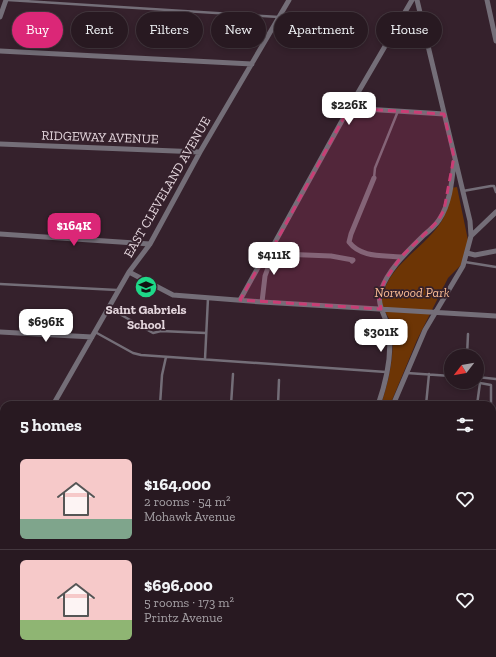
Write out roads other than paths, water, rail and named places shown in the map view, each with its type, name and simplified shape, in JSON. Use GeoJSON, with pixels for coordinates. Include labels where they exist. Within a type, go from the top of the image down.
{"type":"FeatureCollection","features":[{"type":"Feature","properties":{"kind":"street"},"geometry":{"type":"LineString","coordinates":[[0,17],[7,0]]}},
{"type":"Feature","properties":{"kind":"street","name":"EAST CLEVELAND AVENUE"},"geometry":{"type":"LineString","coordinates":[[282,12],[289,0]]}},
{"type":"Feature","properties":{"kind":"street"},"geometry":{"type":"LineString","coordinates":[[240,300],[265,255],[271,252],[349,108],[412,0]]}},
{"type":"Feature","properties":{"kind":"street"},"geometry":{"type":"LineString","coordinates":[[395,401],[420,341],[435,312],[460,273],[471,236],[470,221],[417,0]]}},
{"type":"Feature","properties":{"kind":"street"},"geometry":{"type":"LineString","coordinates":[[487,0],[496,41]]}},
{"type":"Feature","properties":{"kind":"street","name":"EAST CLEVELAND AVENUE"},"geometry":{"type":"LineString","coordinates":[[55,401],[129,272],[150,244],[200,152],[274,26]]}},
{"type":"Feature","properties":{"kind":"street"},"geometry":{"type":"LineString","coordinates":[[0,51],[252,64]]}},
{"type":"Feature","properties":{"kind":"street"},"geometry":{"type":"LineString","coordinates":[[349,108],[444,114]]}},
{"type":"Feature","properties":{"kind":"street","name":"RIDGEWAY AVENUE"},"geometry":{"type":"LineString","coordinates":[[0,144],[200,152]]}},
{"type":"Feature","properties":{"kind":"street"},"geometry":{"type":"LineString","coordinates":[[379,401],[387,372],[389,357],[389,333],[387,321],[378,300],[380,291],[385,280],[401,257],[438,221],[444,210],[451,188],[454,157]]}},
{"type":"Feature","properties":{"kind":"street"},"geometry":{"type":"LineString","coordinates":[[374,178],[349,242],[354,248],[362,253],[401,257]]}},
{"type":"Feature","properties":{"kind":"street"},"geometry":{"type":"LineString","coordinates":[[471,236],[496,212]]}},
{"type":"Feature","properties":{"kind":"street"},"geometry":{"type":"LineString","coordinates":[[0,234],[150,244]]}},
{"type":"Feature","properties":{"kind":"street"},"geometry":{"type":"LineString","coordinates":[[467,253],[475,255],[496,251]]}},
{"type":"Feature","properties":{"kind":"street"},"geometry":{"type":"LineString","coordinates":[[271,252],[281,254],[331,256],[353,260],[352,261]]}},
{"type":"Feature","properties":{"kind":"street"},"geometry":{"type":"LineString","coordinates":[[262,302],[265,276],[272,257],[271,252]]}},
{"type":"Feature","properties":{"kind":"street"},"geometry":{"type":"LineString","coordinates":[[129,272],[172,295],[496,316]]}},
{"type":"Feature","properties":{"kind":"street"},"geometry":{"type":"LineString","coordinates":[[0,332],[94,335]]}},
{"type":"Feature","properties":{"kind":"lane"},"geometry":{"type":"LineString","coordinates":[[7,0],[274,17]]}},
{"type":"Feature","properties":{"kind":"lane"},"geometry":{"type":"LineString","coordinates":[[374,178],[375,168],[398,111]]}},
{"type":"Feature","properties":{"kind":"lane"},"geometry":{"type":"LineString","coordinates":[[463,191],[494,186],[496,192]]}},
{"type":"Feature","properties":{"kind":"lane"},"geometry":{"type":"LineString","coordinates":[[464,262],[496,266]]}},
{"type":"Feature","properties":{"kind":"lane"},"geometry":{"type":"LineString","coordinates":[[0,284],[119,290]]}},
{"type":"Feature","properties":{"kind":"lane"},"geometry":{"type":"LineString","coordinates":[[205,359],[208,298]]}},
{"type":"Feature","properties":{"kind":"lane"},"geometry":{"type":"LineString","coordinates":[[109,308],[153,333],[161,331],[206,333]]}},
{"type":"Feature","properties":{"kind":"lane"},"geometry":{"type":"LineString","coordinates":[[467,349],[468,334]]}},
{"type":"Feature","properties":{"kind":"lane"},"geometry":{"type":"LineString","coordinates":[[94,335],[133,354],[387,372]]}},
{"type":"Feature","properties":{"kind":"lane"},"geometry":{"type":"LineString","coordinates":[[160,401],[162,375],[166,357]]}},
{"type":"Feature","properties":{"kind":"lane"},"geometry":{"type":"LineString","coordinates":[[406,373],[444,375]]}},
{"type":"Feature","properties":{"kind":"lane"},"geometry":{"type":"LineString","coordinates":[[231,401],[233,374]]}},
{"type":"Feature","properties":{"kind":"lane"},"geometry":{"type":"LineString","coordinates":[[426,401],[429,374]]}},
{"type":"Feature","properties":{"kind":"lane"},"geometry":{"type":"LineString","coordinates":[[484,377],[496,378]]}},
{"type":"Feature","properties":{"kind":"lane"},"geometry":{"type":"LineString","coordinates":[[278,401],[279,380]]}},
{"type":"Feature","properties":{"kind":"lane"},"geometry":{"type":"LineString","coordinates":[[484,384],[491,385],[492,401]]}},
{"type":"Feature","properties":{"kind":"lane"},"geometry":{"type":"LineString","coordinates":[[478,401],[479,389]]}},
{"type":"Feature","properties":{"kind":"place","name":"Saint Gabriels School"},"geometry":{"type":"Point","coordinates":[146,287]}},
{"type":"Feature","properties":{"kind":"park label","name":"Norwood Park"},"geometry":{"type":"Point","coordinates":[412,292]}}]}
